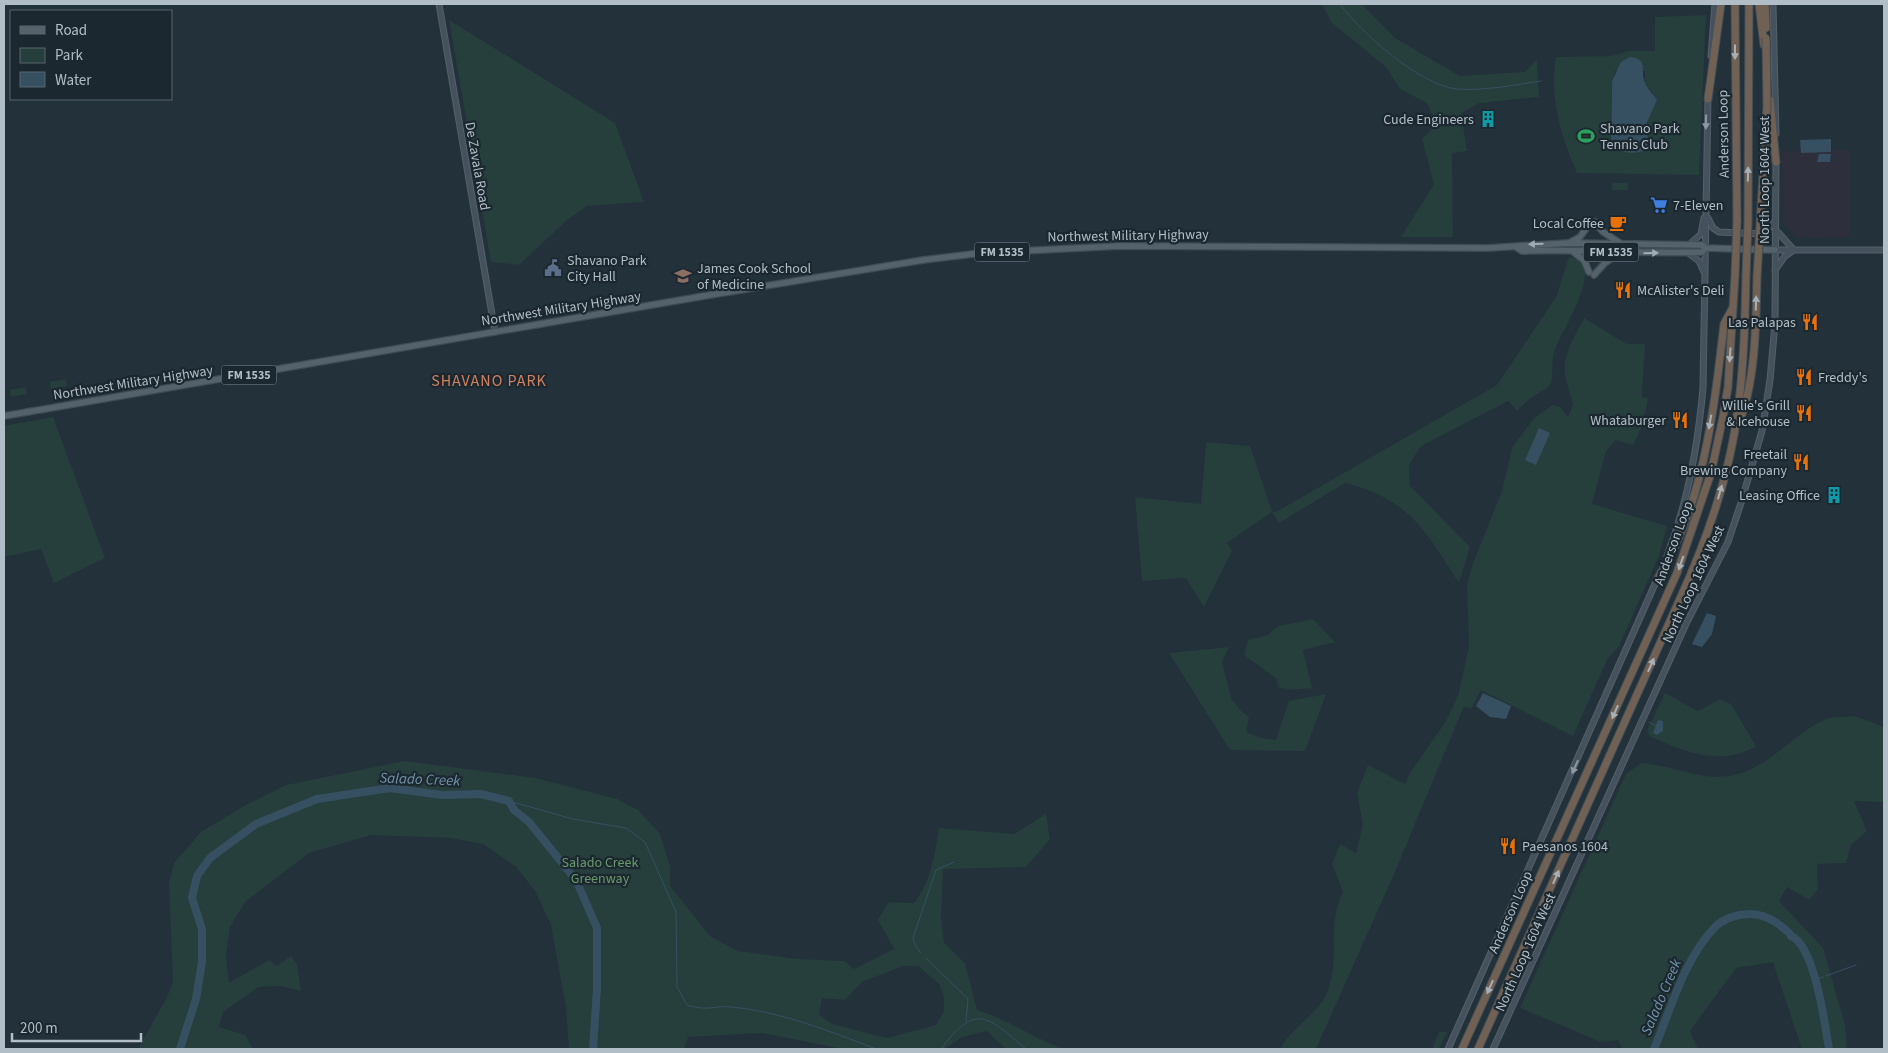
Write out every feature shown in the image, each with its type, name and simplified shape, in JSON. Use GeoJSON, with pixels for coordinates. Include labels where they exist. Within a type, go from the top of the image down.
{"type":"FeatureCollection","features":[{"type":"Feature","properties":{"kind":"highway"},"geometry":{"type":"LineString","coordinates":[[1708,99],[1721,4]]}},
{"type":"Feature","properties":{"kind":"highway","name":"Anderson Loop"},"geometry":{"type":"LineString","coordinates":[[1462,1049],[1677,573],[1700,508],[1715,454],[1728,387],[1735,276],[1737,221],[1735,4]]}},
{"type":"Feature","properties":{"kind":"highway","name":"Anderson Loop"},"geometry":{"type":"LineString","coordinates":[[1478,1049],[1693,572],[1716,505],[1738,409],[1743,351],[1748,223],[1749,4]]}},
{"type":"Feature","properties":{"kind":"highway"},"geometry":{"type":"LineString","coordinates":[[1759,4],[1776,162]]}},
{"type":"Feature","properties":{"kind":"highway"},"geometry":{"type":"LineString","coordinates":[[1733,436],[1743,413],[1755,332],[1767,107],[1765,4]]}},
{"type":"Feature","properties":{"kind":"highway"},"geometry":{"type":"LineString","coordinates":[[1658,578],[1671,557],[1695,487],[1709,425],[1724,324],[1733,306]]}},
{"type":"Feature","properties":{"kind":"main road","name":"De Zavala Road"},"geometry":{"type":"LineString","coordinates":[[439,4],[495,332]]}},
{"type":"Feature","properties":{"kind":"main road"},"geometry":{"type":"LineString","coordinates":[[1448,1049],[1658,578],[1681,514],[1698,432],[1703,388],[1708,99],[1715,4]]}},
{"type":"Feature","properties":{"kind":"main road","name":"North Loop 1604 West"},"geometry":{"type":"LineString","coordinates":[[1493,1049],[1686,624],[1728,542],[1762,431],[1773,347],[1776,230],[1774,4]]}},
{"type":"Feature","properties":{"kind":"main road"},"geometry":{"type":"LineString","coordinates":[[1706,210],[1712,228],[1722,233],[1764,234],[1772,226],[1776,217]]}},
{"type":"Feature","properties":{"kind":"main road"},"geometry":{"type":"LineString","coordinates":[[1690,244],[1701,234],[1706,210]]}},
{"type":"Feature","properties":{"kind":"main road"},"geometry":{"type":"LineString","coordinates":[[1568,243],[1580,236],[1592,222],[1604,234],[1622,244]]}},
{"type":"Feature","properties":{"kind":"main road"},"geometry":{"type":"LineString","coordinates":[[1775,271],[1785,256],[1794,250],[1776,230]]}},
{"type":"Feature","properties":{"kind":"main road","name":"Northwest Military Highway"},"geometry":{"type":"LineString","coordinates":[[1516,248],[1523,244],[1568,243],[1690,244],[1702,245],[1706,248],[1775,250],[1884,250]]}},
{"type":"Feature","properties":{"kind":"main road","name":"Northwest Military Highway"},"geometry":{"type":"LineString","coordinates":[[4,416],[923,260],[982,253],[1128,246],[1516,248],[1522,251],[1620,252],[1702,252],[1706,248]]}},
{"type":"Feature","properties":{"kind":"main road"},"geometry":{"type":"LineString","coordinates":[[1570,250],[1584,260],[1592,274],[1620,252]]}},
{"type":"Feature","properties":{"kind":"main road"},"geometry":{"type":"LineString","coordinates":[[1687,252],[1699,261],[1705,276]]}},
{"type":"Feature","properties":{"kind":"shaded area"},"geometry":{"type":"Polygon","coordinates":[[[1849,150],[1849,237],[1799,238],[1783,223],[1782,152],[1849,150]]]}},
{"type":"Feature","properties":{"kind":"green space"},"geometry":{"type":"Polygon","coordinates":[[[1322,4],[1362,4],[1395,38],[1460,76],[1525,72],[1537,59],[1539,97],[1479,103],[1461,113],[1467,151],[1452,153],[1453,237],[1401,237],[1434,184],[1422,139],[1436,124],[1427,103],[1400,89],[1386,67],[1331,22],[1322,4]]]}},
{"type":"Feature","properties":{"kind":"green space"},"geometry":{"type":"Polygon","coordinates":[[[1706,15],[1699,175],[1577,173],[1561,131],[1555,102],[1554,72],[1556,57],[1611,56],[1628,51],[1655,51],[1655,17],[1706,15]],[[1615,71],[1612,81],[1610,135],[1650,144],[1645,127],[1657,100],[1645,82],[1645,71],[1615,71]]]}},
{"type":"Feature","properties":{"kind":"green space"},"geometry":{"type":"Polygon","coordinates":[[[449,20],[615,123],[644,202],[587,206],[567,220],[519,265],[491,262],[449,20]]]}},
{"type":"Feature","properties":{"kind":"green space"},"geometry":{"type":"Polygon","coordinates":[[[1612,183],[1628,183],[1628,190],[1612,190],[1612,183]]]}},
{"type":"Feature","properties":{"kind":"green space"},"geometry":{"type":"Polygon","coordinates":[[[1569,257],[1581,261],[1585,270],[1584,283],[1572,315],[1554,352],[1550,385],[1529,399],[1517,411],[1508,401],[1421,446],[1409,465],[1410,486],[1470,547],[1459,583],[1436,548],[1414,520],[1401,508],[1367,490],[1345,483],[1279,523],[1272,512],[1276,512],[1497,385],[1556,297],[1569,257]]]}},
{"type":"Feature","properties":{"kind":"green space"},"geometry":{"type":"Polygon","coordinates":[[[1584,318],[1627,344],[1645,344],[1642,397],[1648,398],[1643,424],[1633,445],[1616,440],[1606,451],[1592,504],[1667,526],[1659,556],[1619,646],[1607,660],[1573,736],[1481,690],[1471,709],[1464,706],[1395,872],[1316,1049],[1280,1049],[1291,1034],[1318,1007],[1328,990],[1333,966],[1335,917],[1343,892],[1332,864],[1340,844],[1356,853],[1363,824],[1357,793],[1368,765],[1405,784],[1412,770],[1446,721],[1458,696],[1469,646],[1467,585],[1472,566],[1502,491],[1512,448],[1534,418],[1553,405],[1560,407],[1568,417],[1573,405],[1565,375],[1565,360],[1584,318]]]}},
{"type":"Feature","properties":{"kind":"green space"},"geometry":{"type":"Polygon","coordinates":[[[66,379],[67,386],[51,389],[50,382],[66,379]]]}},
{"type":"Feature","properties":{"kind":"green space"},"geometry":{"type":"Polygon","coordinates":[[[26,387],[27,394],[11,397],[10,390],[26,387]]]}},
{"type":"Feature","properties":{"kind":"green space"},"geometry":{"type":"Polygon","coordinates":[[[53,417],[105,558],[54,583],[41,549],[4,557],[4,426],[53,417]]]}},
{"type":"Feature","properties":{"kind":"green space"},"geometry":{"type":"Polygon","coordinates":[[[1206,442],[1250,446],[1272,512],[1227,543],[1232,551],[1204,607],[1186,578],[1142,581],[1135,497],[1201,504],[1206,442]]]}},
{"type":"Feature","properties":{"kind":"green space"},"geometry":{"type":"Polygon","coordinates":[[[1313,619],[1335,642],[1303,650],[1312,688],[1290,690],[1278,687],[1276,678],[1244,655],[1248,640],[1268,635],[1278,626],[1313,619]]]}},
{"type":"Feature","properties":{"kind":"green space"},"geometry":{"type":"Polygon","coordinates":[[[1229,647],[1222,662],[1231,698],[1240,710],[1249,717],[1246,732],[1261,738],[1276,740],[1289,701],[1326,694],[1305,751],[1230,750],[1169,653],[1229,647]]]}},
{"type":"Feature","properties":{"kind":"green space"},"geometry":{"type":"Polygon","coordinates":[[[1665,693],[1698,711],[1720,699],[1731,704],[1756,746],[1742,753],[1728,756],[1701,755],[1688,752],[1649,736],[1647,730],[1665,693]]]}},
{"type":"Feature","properties":{"kind":"green space"},"geometry":{"type":"Polygon","coordinates":[[[1855,716],[1884,727],[1884,802],[1854,801],[1867,831],[1851,845],[1846,863],[1817,864],[1818,889],[1809,900],[1787,887],[1779,901],[1823,948],[1845,1025],[1847,1049],[1802,1049],[1773,962],[1736,968],[1690,1031],[1698,1049],[1622,1049],[1618,1040],[1601,1042],[1520,1008],[1626,774],[1641,763],[1706,776],[1717,777],[1742,773],[1767,760],[1801,734],[1824,720],[1835,717],[1855,716]]]}},
{"type":"Feature","properties":{"kind":"green space","name":"Salado Creek Greenway"},"geometry":{"type":"Polygon","coordinates":[[[405,761],[535,778],[617,799],[638,810],[660,834],[670,866],[670,886],[710,936],[738,951],[798,959],[844,961],[854,969],[894,949],[878,920],[889,902],[914,903],[920,895],[931,867],[939,828],[1014,834],[1046,814],[1050,839],[1026,867],[943,869],[941,919],[944,943],[965,963],[977,1010],[999,1018],[1063,1049],[1006,1049],[987,1031],[962,1037],[945,1049],[843,1049],[762,1033],[688,1037],[684,1049],[569,1049],[566,1008],[551,925],[535,891],[516,867],[483,844],[450,838],[371,835],[309,853],[245,902],[230,927],[226,955],[229,983],[269,960],[277,966],[291,956],[297,964],[301,991],[281,986],[258,987],[223,1012],[219,1027],[245,1035],[253,1049],[138,1049],[167,997],[173,982],[169,883],[174,863],[201,832],[246,805],[286,785],[405,761]],[[903,966],[862,982],[845,1000],[822,998],[819,1015],[832,1024],[887,1038],[936,1025],[944,1011],[944,996],[939,984],[918,966],[903,966]]]}},
{"type":"Feature","properties":{"kind":"green space"},"geometry":{"type":"Polygon","coordinates":[[[1439,1032],[1447,1032],[1439,1049],[1432,1049],[1439,1032]]]}},
{"type":"Feature","properties":{"kind":"water"},"geometry":{"type":"Polygon","coordinates":[[[1630,57],[1642,62],[1645,83],[1657,100],[1645,127],[1650,144],[1648,149],[1633,153],[1619,150],[1611,144],[1612,81],[1621,62],[1630,57]]]}},
{"type":"Feature","properties":{"kind":"water"},"geometry":{"type":"Polygon","coordinates":[[[1831,139],[1831,152],[1801,153],[1800,140],[1831,139]]]}},
{"type":"Feature","properties":{"kind":"water"},"geometry":{"type":"Polygon","coordinates":[[[1819,154],[1831,154],[1830,162],[1817,162],[1819,154]]]}},
{"type":"Feature","properties":{"kind":"water"},"geometry":{"type":"Polygon","coordinates":[[[1539,428],[1550,433],[1536,465],[1525,460],[1539,428]]]}},
{"type":"Feature","properties":{"kind":"water"},"geometry":{"type":"Polygon","coordinates":[[[1707,613],[1716,616],[1712,634],[1702,647],[1692,644],[1707,613]]]}},
{"type":"Feature","properties":{"kind":"water"},"geometry":{"type":"Polygon","coordinates":[[[1483,693],[1511,706],[1506,719],[1490,717],[1476,706],[1483,693]]]}},
{"type":"Feature","properties":{"kind":"water"},"geometry":{"type":"Polygon","coordinates":[[[1658,720],[1663,721],[1663,731],[1657,735],[1653,733],[1658,720]]]}},
{"type":"Feature","properties":{"kind":"waterway"},"geometry":{"type":"LineString","coordinates":[[1340,4],[1349,16],[1392,56],[1409,68],[1442,86],[1457,89],[1478,89],[1541,81]]}},
{"type":"Feature","properties":{"kind":"waterway"},"geometry":{"type":"LineString","coordinates":[[1649,722],[1656,726]]}},
{"type":"Feature","properties":{"kind":"waterway","name":"Salado Creek"},"geometry":{"type":"LineString","coordinates":[[180,1049],[196,999],[202,962],[202,929],[192,898],[197,876],[210,858],[256,824],[317,799],[390,788],[442,795],[481,794],[509,801],[514,810],[529,822],[576,880],[597,928],[597,988],[593,1049]]}},
{"type":"Feature","properties":{"kind":"waterway"},"geometry":{"type":"LineString","coordinates":[[509,801],[573,819],[626,828],[645,842],[676,912],[677,987],[687,1005],[701,1008],[732,1007],[769,1013],[805,1023],[876,1049]]}},
{"type":"Feature","properties":{"kind":"waterway"},"geometry":{"type":"LineString","coordinates":[[921,953],[915,945],[913,938],[936,870],[954,862]]}},
{"type":"Feature","properties":{"kind":"waterway","name":"Salado Creek"},"geometry":{"type":"LineString","coordinates":[[1654,1049],[1679,985],[1695,954],[1715,927],[1727,919],[1736,916],[1756,914],[1772,920],[1790,934]]}},
{"type":"Feature","properties":{"kind":"waterway","name":"Salado Creek"},"geometry":{"type":"LineString","coordinates":[[1791,936],[1799,943],[1813,970],[1822,1005],[1829,1049]]}},
{"type":"Feature","properties":{"kind":"waterway"},"geometry":{"type":"LineString","coordinates":[[926,958],[968,999],[966,1021]]}},
{"type":"Feature","properties":{"kind":"waterway"},"geometry":{"type":"LineString","coordinates":[[1826,976],[1856,965]]}},
{"type":"Feature","properties":{"kind":"waterway"},"geometry":{"type":"LineString","coordinates":[[1816,979],[1823,977]]}},
{"type":"Feature","properties":{"kind":"waterway"},"geometry":{"type":"LineString","coordinates":[[941,1049],[953,1034],[964,1025],[973,1020],[982,1019],[1001,1028],[1026,1049]]}},
{"type":"Feature","properties":{"kind":"place","name":"Cude Engineers"},"geometry":{"type":"Point","coordinates":[1488,119]}},
{"type":"Feature","properties":{"kind":"place","name":"Shavano Park Tennis Club"},"geometry":{"type":"Point","coordinates":[1586,136]}},
{"type":"Feature","properties":{"kind":"place","name":"7-Eleven"},"geometry":{"type":"Point","coordinates":[1659,205]}},
{"type":"Feature","properties":{"kind":"place","name":"Local Coffee"},"geometry":{"type":"Point","coordinates":[1618,223]}},
{"type":"Feature","properties":{"kind":"place","name":"Shavano Park City Hall"},"geometry":{"type":"Point","coordinates":[553,268]}},
{"type":"Feature","properties":{"kind":"place","name":"James Cook School of Medicine"},"geometry":{"type":"Point","coordinates":[683,276]}},
{"type":"Feature","properties":{"kind":"place","name":"McAlister's Deli"},"geometry":{"type":"Point","coordinates":[1623,290]}},
{"type":"Feature","properties":{"kind":"place","name":"Las Palapas"},"geometry":{"type":"Point","coordinates":[1810,322]}},
{"type":"Feature","properties":{"kind":"place","name":"Freddy's"},"geometry":{"type":"Point","coordinates":[1804,377]}},
{"type":"Feature","properties":{"kind":"place","name":"Willie's Grill & Icehouse"},"geometry":{"type":"Point","coordinates":[1804,413]}},
{"type":"Feature","properties":{"kind":"place","name":"Whataburger"},"geometry":{"type":"Point","coordinates":[1680,420]}},
{"type":"Feature","properties":{"kind":"place","name":"Freetail Brewing Company"},"geometry":{"type":"Point","coordinates":[1801,462]}},
{"type":"Feature","properties":{"kind":"place","name":"Leasing Office"},"geometry":{"type":"Point","coordinates":[1834,495]}},
{"type":"Feature","properties":{"kind":"place","name":"Paesanos 1604"},"geometry":{"type":"Point","coordinates":[1508,846]}},
{"type":"Feature","properties":{"kind":"district","name":"SHAVANO PARK"},"geometry":{"type":"Point","coordinates":[489,380]}}]}
